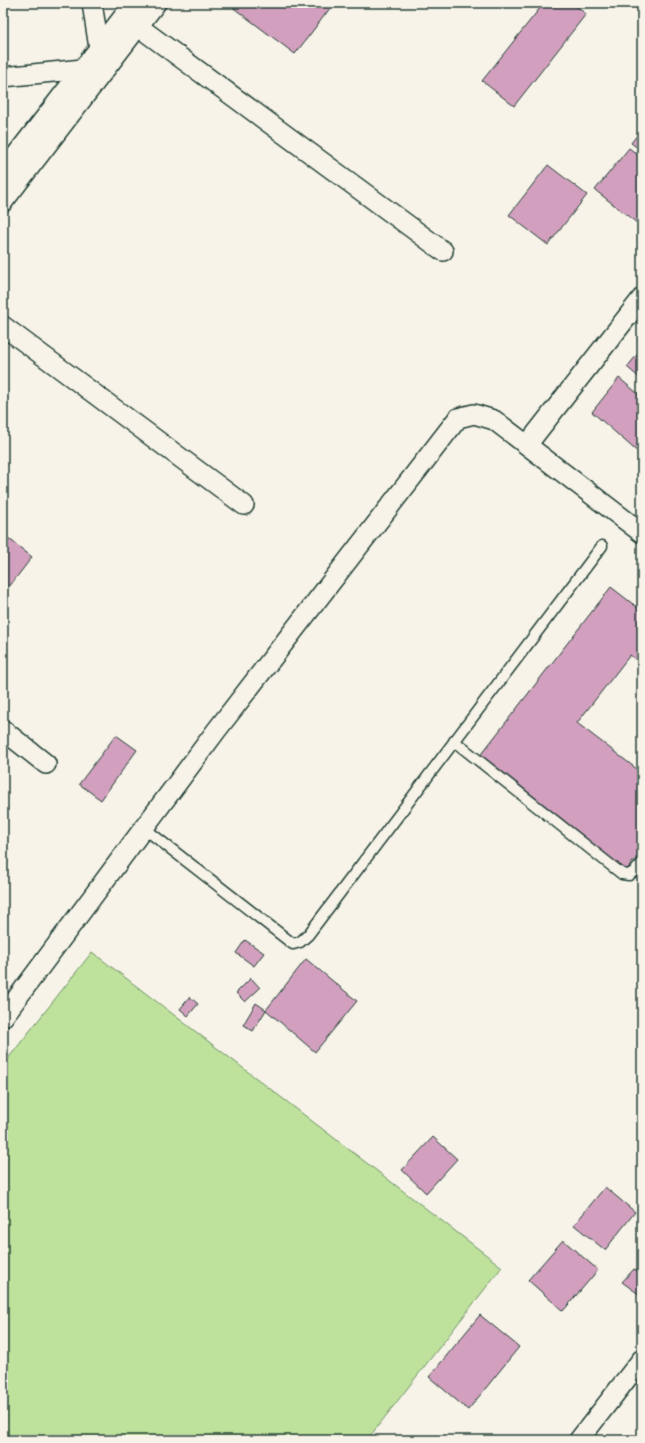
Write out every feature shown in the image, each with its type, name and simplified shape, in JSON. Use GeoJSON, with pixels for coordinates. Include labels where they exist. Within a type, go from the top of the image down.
{"type":"FeatureCollection","features":[{"type":"Feature","properties":{"kind":"street"},"geometry":{"type":"LineString","coordinates":[[92,3],[99,48]]}},
{"type":"Feature","properties":{"kind":"street"},"geometry":{"type":"LineString","coordinates":[[3,172],[99,48],[132,15],[156,3]]}},
{"type":"Feature","properties":{"kind":"street"},"geometry":{"type":"LineString","coordinates":[[3,202],[132,15]]}},
{"type":"Feature","properties":{"kind":"street"},"geometry":{"type":"LineString","coordinates":[[132,15],[442,251]]}},
{"type":"Feature","properties":{"kind":"street"},"geometry":{"type":"LineString","coordinates":[[3,77],[82,69]]}},
{"type":"Feature","properties":{"kind":"street"},"geometry":{"type":"LineString","coordinates":[[527,445],[642,298]]}},
{"type":"Feature","properties":{"kind":"street"},"geometry":{"type":"LineString","coordinates":[[3,326],[244,505]]}},
{"type":"Feature","properties":{"kind":"street"},"geometry":{"type":"LineString","coordinates":[[3,1017],[216,731],[458,418],[474,414],[494,420],[642,533]]}},
{"type":"Feature","properties":{"kind":"street"},"geometry":{"type":"LineString","coordinates":[[3,730],[46,764]]}},
{"type":"Feature","properties":{"kind":"street"},"geometry":{"type":"LineString","coordinates":[[580,1440],[642,1359]]}},
{"type":"Feature","properties":{"kind":"lane"},"geometry":{"type":"LineString","coordinates":[[144,828],[293,944],[300,942],[308,935],[602,546]]}},
{"type":"Feature","properties":{"kind":"lane"},"geometry":{"type":"LineString","coordinates":[[454,741],[622,874],[629,875],[642,863]]}},
{"type":"Feature","properties":{"kind":"green space"},"geometry":{"type":"Polygon","coordinates":[[[92,952],[502,1267],[367,1440],[3,1440],[3,1065],[92,952]]]}},
{"type":"Feature","properties":{"kind":"building"},"geometry":{"type":"Polygon","coordinates":[[[227,3],[334,3],[295,54],[227,3]]]}},
{"type":"Feature","properties":{"kind":"building"},"geometry":{"type":"Polygon","coordinates":[[[544,3],[572,3],[586,14],[514,106],[482,81],[544,3]]]}},
{"type":"Feature","properties":{"kind":"building"},"geometry":{"type":"Polygon","coordinates":[[[642,129],[642,151],[631,143],[642,129]]]}},
{"type":"Feature","properties":{"kind":"building"},"geometry":{"type":"Polygon","coordinates":[[[629,148],[642,158],[642,227],[595,190],[629,148]]]}},
{"type":"Feature","properties":{"kind":"building"},"geometry":{"type":"Polygon","coordinates":[[[548,165],[587,195],[548,245],[509,215],[548,165]]]}},
{"type":"Feature","properties":{"kind":"building"},"geometry":{"type":"Polygon","coordinates":[[[642,349],[642,380],[627,367],[642,349]]]}},
{"type":"Feature","properties":{"kind":"building"},"geometry":{"type":"Polygon","coordinates":[[[619,378],[642,397],[642,451],[640,454],[592,412],[619,378]]]}},
{"type":"Feature","properties":{"kind":"building"},"geometry":{"type":"Polygon","coordinates":[[[8,538],[32,557],[9,587],[3,583],[3,544],[8,538]]]}},
{"type":"Feature","properties":{"kind":"building"},"geometry":{"type":"Polygon","coordinates":[[[611,587],[642,611],[642,665],[630,655],[577,723],[642,773],[642,850],[626,871],[479,757],[611,587]]]}},
{"type":"Feature","properties":{"kind":"building"},"geometry":{"type":"Polygon","coordinates":[[[116,735],[137,750],[101,800],[79,784],[116,735]]]}},
{"type":"Feature","properties":{"kind":"building"},"geometry":{"type":"Polygon","coordinates":[[[245,940],[264,953],[254,966],[236,953],[245,940]]]}},
{"type":"Feature","properties":{"kind":"building"},"geometry":{"type":"Polygon","coordinates":[[[306,959],[357,1001],[315,1052],[266,1010],[306,959]]]}},
{"type":"Feature","properties":{"kind":"building"},"geometry":{"type":"Polygon","coordinates":[[[251,978],[260,988],[245,1002],[236,993],[251,978]]]}},
{"type":"Feature","properties":{"kind":"building"},"geometry":{"type":"Polygon","coordinates":[[[190,997],[198,1004],[188,1016],[180,1009],[190,997]]]}},
{"type":"Feature","properties":{"kind":"building"},"geometry":{"type":"Polygon","coordinates":[[[256,1003],[266,1010],[253,1031],[243,1025],[256,1003]]]}},
{"type":"Feature","properties":{"kind":"building"},"geometry":{"type":"Polygon","coordinates":[[[433,1137],[457,1159],[426,1193],[402,1170],[433,1137]]]}},
{"type":"Feature","properties":{"kind":"building"},"geometry":{"type":"Polygon","coordinates":[[[605,1187],[635,1212],[605,1250],[574,1225],[605,1187]]]}},
{"type":"Feature","properties":{"kind":"building"},"geometry":{"type":"Polygon","coordinates":[[[563,1240],[598,1270],[563,1311],[528,1280],[563,1240]]]}},
{"type":"Feature","properties":{"kind":"building"},"geometry":{"type":"Polygon","coordinates":[[[634,1269],[642,1275],[642,1293],[640,1295],[622,1282],[634,1269]]]}},
{"type":"Feature","properties":{"kind":"building"},"geometry":{"type":"Polygon","coordinates":[[[480,1315],[519,1347],[468,1410],[429,1377],[480,1315]]]}}]}
